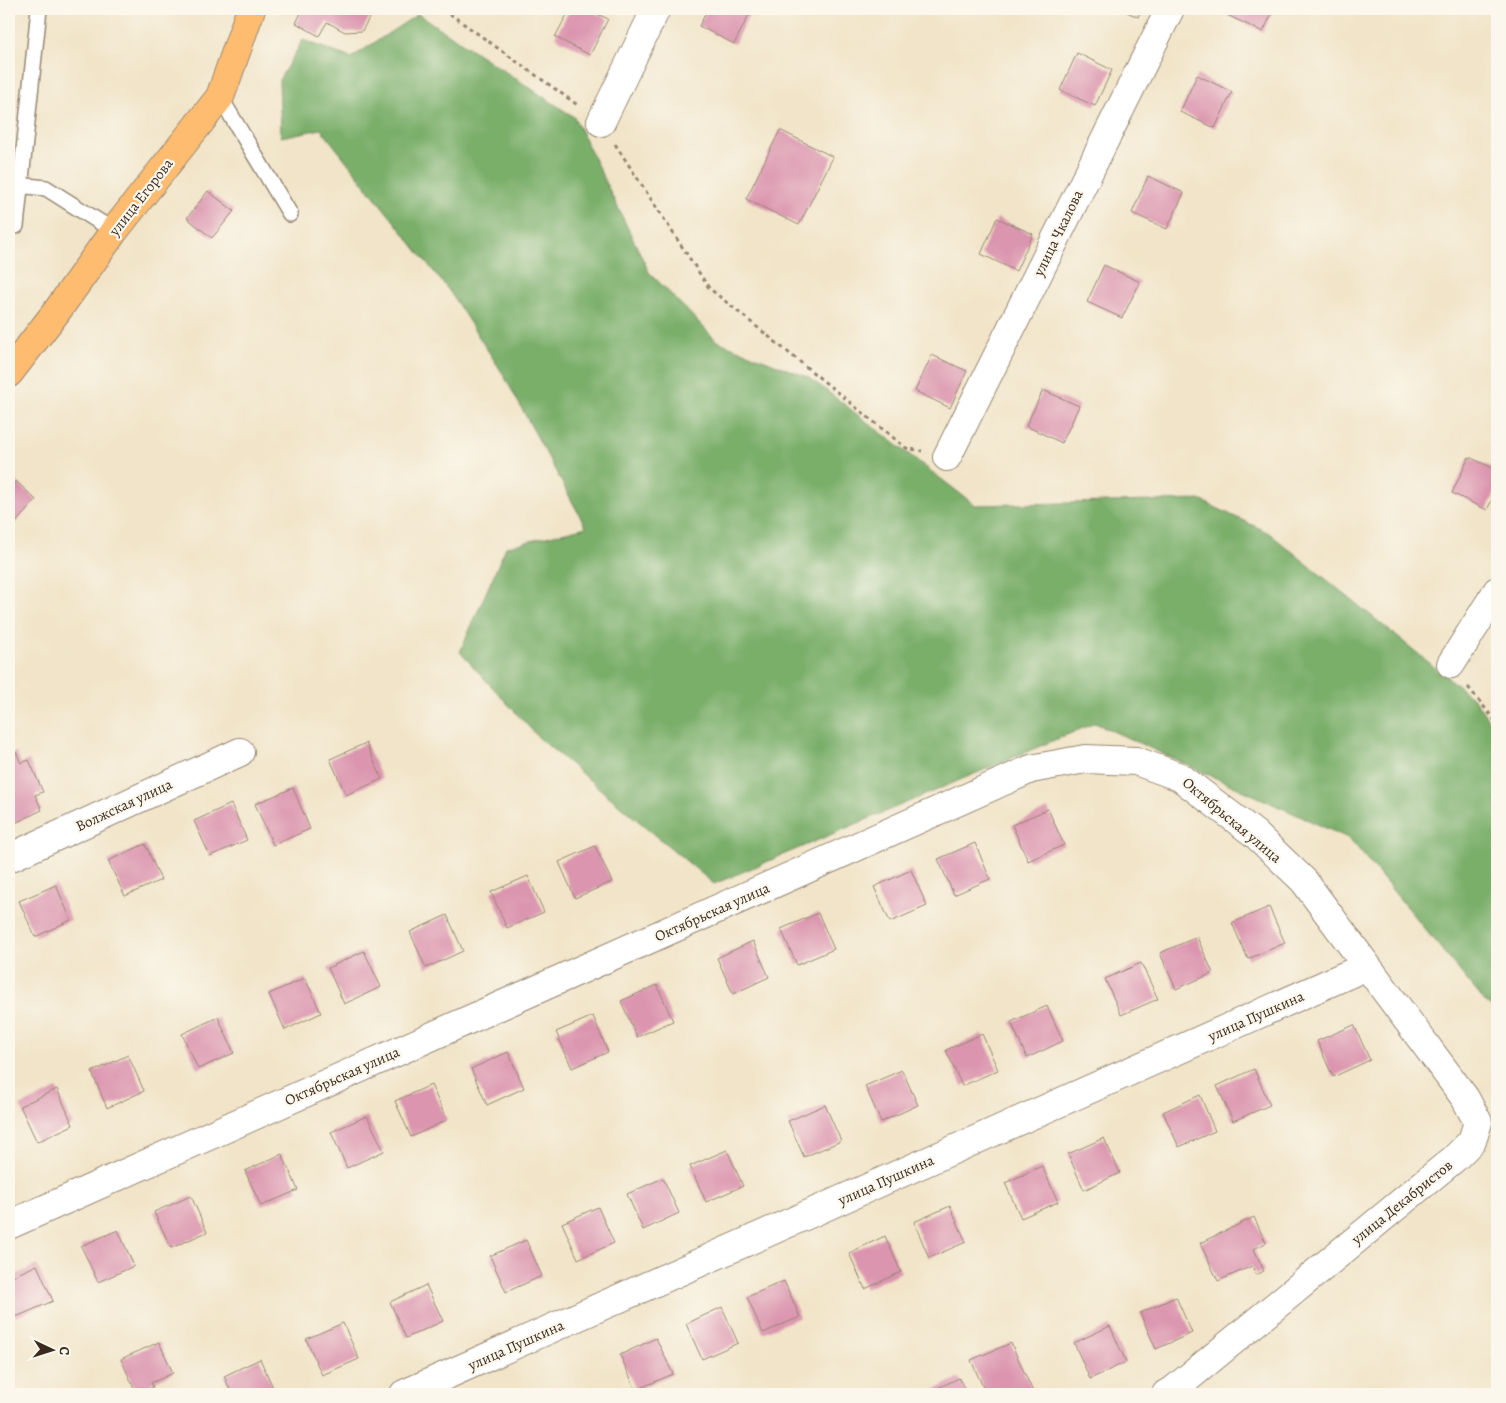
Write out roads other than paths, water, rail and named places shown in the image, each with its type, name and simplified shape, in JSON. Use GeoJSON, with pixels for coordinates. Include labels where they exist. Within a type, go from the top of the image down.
{"type":"FeatureCollection","features":[{"type":"Feature","properties":{"kind":"main road","name":"улица Егорова"},"geometry":{"type":"LineString","coordinates":[[9,373],[57,311],[114,231],[220,97],[251,9]]}},
{"type":"Feature","properties":{"kind":"street"},"geometry":{"type":"LineString","coordinates":[[601,122],[656,9]]}},
{"type":"Feature","properties":{"kind":"street","name":"улица Чкалова"},"geometry":{"type":"LineString","coordinates":[[947,456],[1170,9]]}},
{"type":"Feature","properties":{"kind":"street"},"geometry":{"type":"LineString","coordinates":[[1451,664],[1497,591]]}},
{"type":"Feature","properties":{"kind":"street","name":"Волжская улица"},"geometry":{"type":"LineString","coordinates":[[9,858],[240,752]]}},
{"type":"Feature","properties":{"kind":"street","name":"Октябрьская улица"},"geometry":{"type":"LineString","coordinates":[[9,1225],[1032,769],[1084,759],[1136,761],[1180,776],[1254,834],[1304,881],[1367,966]]}},
{"type":"Feature","properties":{"kind":"street","name":"улица Пушкина"},"geometry":{"type":"LineString","coordinates":[[404,1394],[1367,966]]}},
{"type":"Feature","properties":{"kind":"street","name":"улица Декабристов"},"geometry":{"type":"LineString","coordinates":[[1166,1394],[1171,1392],[1455,1158],[1472,1141],[1478,1122],[1465,1098],[1367,966]]}},
{"type":"Feature","properties":{"kind":"lane"},"geometry":{"type":"LineString","coordinates":[[16,226],[14,184],[39,9]]}},
{"type":"Feature","properties":{"kind":"lane"},"geometry":{"type":"LineString","coordinates":[[220,97],[290,214]]}},
{"type":"Feature","properties":{"kind":"lane"},"geometry":{"type":"LineString","coordinates":[[14,184],[46,188],[114,231]]}}]}
